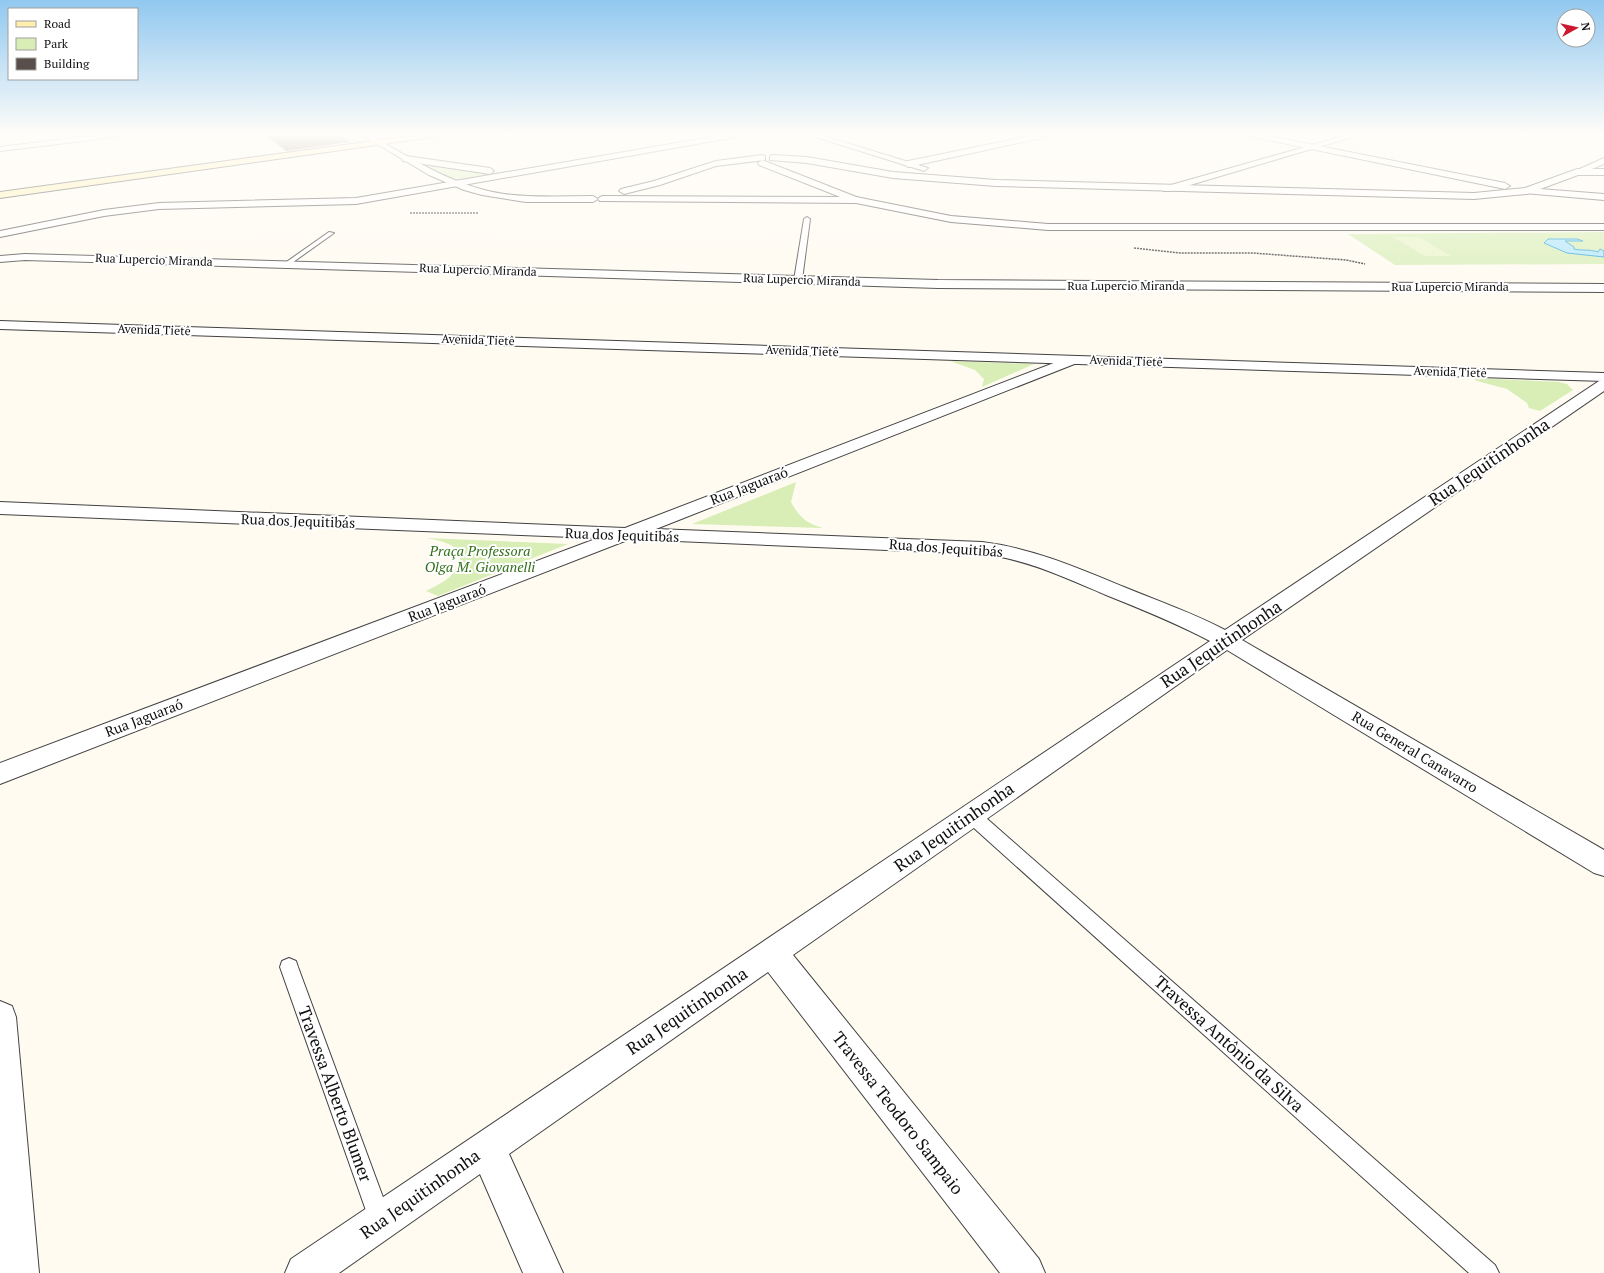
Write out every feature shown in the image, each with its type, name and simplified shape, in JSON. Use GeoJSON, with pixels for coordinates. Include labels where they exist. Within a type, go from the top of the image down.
{"type":"FeatureCollection","features":[{"type":"Feature","properties":{"kind":"street"},"geometry":{"type":"LineString","coordinates":[[0,234],[58,221],[142,208],[206,204],[338,202],[384,194]]}},
{"type":"Feature","properties":{"kind":"street"},"geometry":{"type":"LineString","coordinates":[[489,194],[506,198],[614,196],[641,201]]}},
{"type":"Feature","properties":{"kind":"street"},"geometry":{"type":"LineString","coordinates":[[598,196],[606,194]]}},
{"type":"Feature","properties":{"kind":"street"},"geometry":{"type":"LineString","coordinates":[[614,196],[618,194]]}},
{"type":"Feature","properties":{"kind":"street"},"geometry":{"type":"LineString","coordinates":[[843,194],[856,200],[896,210],[945,219],[998,225],[1048,227],[1604,227]]}},
{"type":"Feature","properties":{"kind":"street"},"geometry":{"type":"LineString","coordinates":[[1404,194],[1474,196],[1499,194]]}},
{"type":"Feature","properties":{"kind":"street"},"geometry":{"type":"LineString","coordinates":[[1571,194],[1604,197]]}},
{"type":"Feature","properties":{"kind":"street"},"geometry":{"type":"LineString","coordinates":[[598,196],[641,201],[856,200]]}},
{"type":"Feature","properties":{"kind":"street","name":"Rua Lupercio Miranda"},"geometry":{"type":"LineString","coordinates":[[0,259],[25,256],[798,280],[1018,285],[1604,288]]}},
{"type":"Feature","properties":{"kind":"street","name":"Avenida Tietê"},"geometry":{"type":"LineString","coordinates":[[0,325],[1604,377]]}},
{"type":"Feature","properties":{"kind":"street","name":"Rua Jaguaraó"},"geometry":{"type":"LineString","coordinates":[[0,774],[624,535],[1072,360]]}},
{"type":"Feature","properties":{"kind":"street","name":"Rua Jequitinhonha"},"geometry":{"type":"LineString","coordinates":[[305,1273],[1226,640],[1604,384]]}},
{"type":"Feature","properties":{"kind":"street","name":"Rua dos Jequitibás"},"geometry":{"type":"LineString","coordinates":[[0,508],[624,535],[931,546],[1006,551],[1059,568],[1194,623],[1226,640]]}},
{"type":"Feature","properties":{"kind":"street","name":"Rua General Canavarro"},"geometry":{"type":"LineString","coordinates":[[1226,640],[1604,864]]}},
{"type":"Feature","properties":{"kind":"street","name":"Travessa Teodoro Sampaio"},"geometry":{"type":"LineString","coordinates":[[772,953],[1025,1273]]}},
{"type":"Feature","properties":{"kind":"street"},"geometry":{"type":"LineString","coordinates":[[0,1017],[3,1109],[19,1273]]}},
{"type":"Feature","properties":{"kind":"street"},"geometry":{"type":"LineString","coordinates":[[487,1148],[543,1273]]}},
{"type":"Feature","properties":{"kind":"lane"},"geometry":{"type":"LineString","coordinates":[[798,280],[807,219]]}},
{"type":"Feature","properties":{"kind":"lane"},"geometry":{"type":"LineString","coordinates":[[287,264],[331,233]]}},
{"type":"Feature","properties":{"kind":"lane","name":"Travessa Antônio da Silva"},"geometry":{"type":"LineString","coordinates":[[971,815],[1487,1273]]}},
{"type":"Feature","properties":{"kind":"lane","name":"Travessa Alberto Blumer"},"geometry":{"type":"LineString","coordinates":[[289,967],[380,1221]]}},
{"type":"Feature","properties":{"kind":"path"},"geometry":{"type":"LineString","coordinates":[[403,213],[482,213]]}},
{"type":"Feature","properties":{"kind":"path"},"geometry":{"type":"LineString","coordinates":[[1133,248],[1180,253],[1261,253],[1346,260],[1368,265]]}},
{"type":"Feature","properties":{"kind":"green space"},"geometry":{"type":"Polygon","coordinates":[[[1604,232],[1604,264],[1395,265],[1348,234],[1604,232]]]}},
{"type":"Feature","properties":{"kind":"green space"},"geometry":{"type":"Polygon","coordinates":[[[1393,237],[1419,237],[1451,256],[1425,256],[1393,237]]]}},
{"type":"Feature","properties":{"kind":"green space"},"geometry":{"type":"Polygon","coordinates":[[[950,361],[1034,364],[982,387],[984,379],[975,370],[950,361]]]}},
{"type":"Feature","properties":{"kind":"green space"},"geometry":{"type":"Polygon","coordinates":[[[1473,378],[1559,382],[1567,384],[1573,390],[1540,411],[1529,408],[1527,403],[1507,389],[1477,381],[1473,378]]]}},
{"type":"Feature","properties":{"kind":"green space"},"geometry":{"type":"Polygon","coordinates":[[[796,482],[791,502],[797,512],[804,519],[823,528],[692,524],[796,482]]]}},
{"type":"Feature","properties":{"kind":"green space","name":"Praça Professora Olga M. Giovanelli"},"geometry":{"type":"Polygon","coordinates":[[[426,538],[568,544],[438,596],[426,591],[439,585],[453,573],[457,568],[461,554],[450,544],[426,538]]]}},
{"type":"Feature","properties":{"kind":"water"},"geometry":{"type":"Polygon","coordinates":[[[1548,239],[1577,239],[1583,241],[1565,241],[1574,247],[1574,249],[1598,252],[1600,249],[1604,251],[1604,257],[1567,253],[1544,243],[1548,239]]]}}]}
